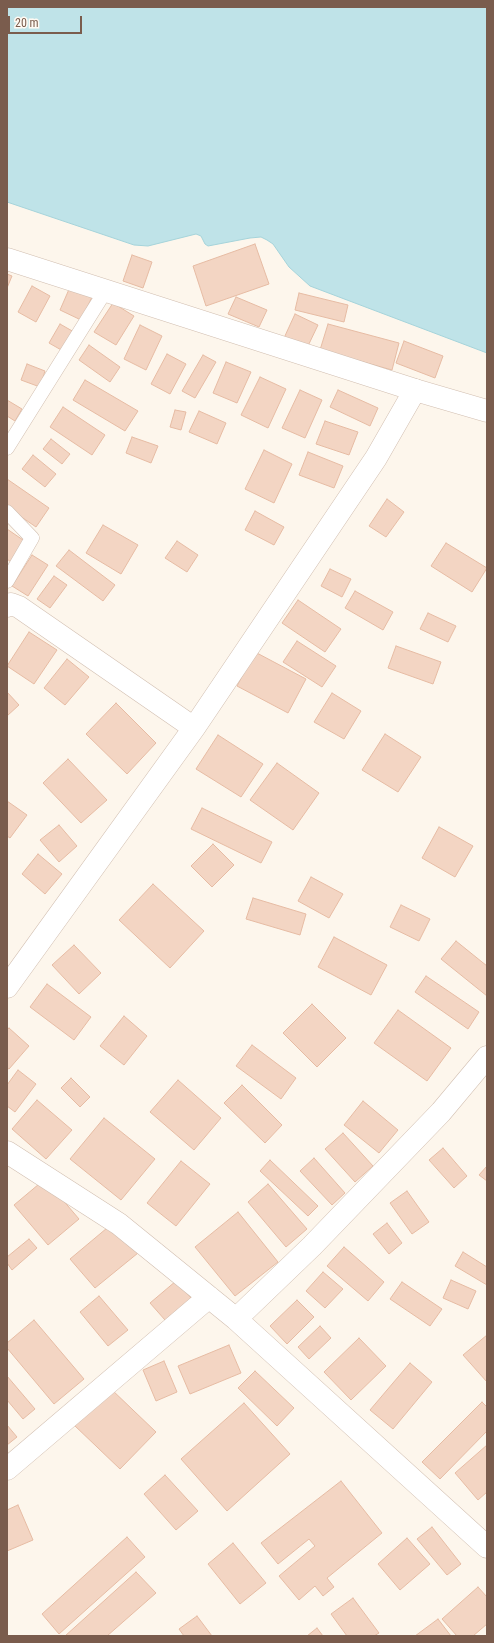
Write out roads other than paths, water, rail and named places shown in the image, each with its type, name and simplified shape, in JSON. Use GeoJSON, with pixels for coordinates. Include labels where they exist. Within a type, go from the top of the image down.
{"type":"FeatureCollection","features":[{"type":"Feature","properties":{"kind":"street"},"geometry":{"type":"LineString","coordinates":[[7,259],[415,390],[487,411]]}},
{"type":"Feature","properties":{"kind":"street"},"geometry":{"type":"LineString","coordinates":[[7,987],[194,728],[376,458],[415,390]]}},
{"type":"Feature","properties":{"kind":"street"},"geometry":{"type":"LineString","coordinates":[[8,603],[19,607],[194,728]]}},
{"type":"Feature","properties":{"kind":"street"},"geometry":{"type":"LineString","coordinates":[[236,1319],[312,1246],[435,1118],[487,1057]]}},
{"type":"Feature","properties":{"kind":"street"},"geometry":{"type":"LineString","coordinates":[[7,1152],[119,1224],[236,1319],[487,1547]]}},
{"type":"Feature","properties":{"kind":"street"},"geometry":{"type":"LineString","coordinates":[[7,1469],[209,1297]]}},
{"type":"Feature","properties":{"kind":"lane"},"geometry":{"type":"LineString","coordinates":[[7,448],[106,290]]}},
{"type":"Feature","properties":{"kind":"lane"},"geometry":{"type":"LineString","coordinates":[[7,512],[32,538],[7,581]]}},
{"type":"Feature","properties":{"kind":"water"},"geometry":{"type":"Polygon","coordinates":[[[7,7],[487,7],[487,353],[310,286],[289,267],[273,244],[261,237],[208,246],[205,244],[201,236],[196,234],[148,246],[134,245],[7,202],[7,7]]]}}]}
